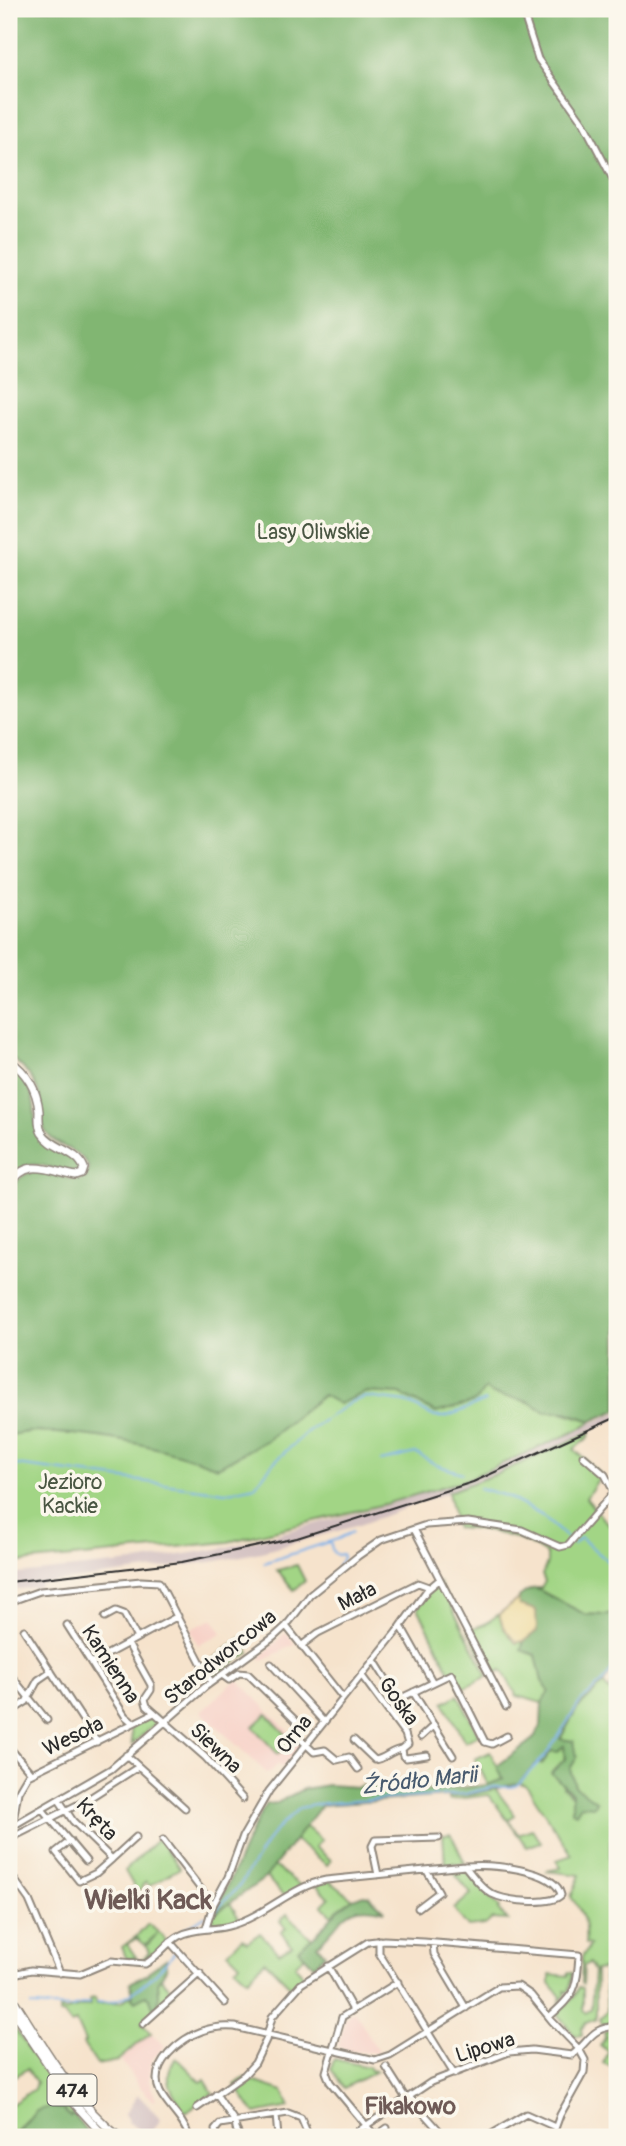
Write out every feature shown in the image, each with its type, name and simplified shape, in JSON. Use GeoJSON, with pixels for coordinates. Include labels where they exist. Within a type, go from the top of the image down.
{"type":"FeatureCollection","features":[{"type":"Feature","properties":{"kind":"highway"},"geometry":{"type":"LineString","coordinates":[[617,1791],[617,1902]]}},
{"type":"Feature","properties":{"kind":"main road"},"geometry":{"type":"LineString","coordinates":[[9,1060],[22,1070],[34,1089],[43,1133],[80,1160],[85,1168],[82,1174],[76,1176],[28,1168],[17,1174],[9,1186]]}},
{"type":"Feature","properties":{"kind":"main road","name":"474"},"geometry":{"type":"LineString","coordinates":[[9,1993],[83,2104],[119,2137]]}},
{"type":"Feature","properties":{"kind":"main road","name":"474"},"geometry":{"type":"LineString","coordinates":[[9,2006],[11,2016],[74,2103],[106,2137]]}},
{"type":"Feature","properties":{"kind":"street"},"geometry":{"type":"LineString","coordinates":[[522,9],[538,59],[589,133],[617,187]]}},
{"type":"Feature","properties":{"kind":"street"},"geometry":{"type":"LineString","coordinates":[[506,1707],[414,1529],[439,1522],[513,1527],[559,1547],[565,1546],[584,1529],[614,1492],[605,1475],[583,1456]]}},
{"type":"Feature","properties":{"kind":"street","name":"Starodworcowa"},"geometry":{"type":"LineString","coordinates":[[9,1828],[107,1772],[211,1682],[286,1626],[310,1595],[358,1556],[381,1541],[414,1529]]}},
{"type":"Feature","properties":{"kind":"street","name":"Orna"},"geometry":{"type":"LineString","coordinates":[[206,1928],[243,1836],[274,1784],[374,1661],[429,1587],[439,1580]]}},
{"type":"Feature","properties":{"kind":"street"},"geometry":{"type":"LineString","coordinates":[[9,1602],[40,1591],[153,1581],[161,1584],[211,1682]]}},
{"type":"Feature","properties":{"kind":"street","name":"Mała"},"geometry":{"type":"LineString","coordinates":[[301,1646],[318,1633],[418,1583],[429,1587]]}},
{"type":"Feature","properties":{"kind":"street"},"geometry":{"type":"LineString","coordinates":[[105,1617],[116,1611],[124,1614],[137,1638]]}},
{"type":"Feature","properties":{"kind":"street"},"geometry":{"type":"LineString","coordinates":[[91,1663],[178,1616]]}},
{"type":"Feature","properties":{"kind":"street","name":"Kamienna"},"geometry":{"type":"LineString","coordinates":[[67,1625],[125,1716],[132,1722],[154,1713],[164,1722]]}},
{"type":"Feature","properties":{"kind":"street"},"geometry":{"type":"LineString","coordinates":[[286,1626],[343,1698]]}},
{"type":"Feature","properties":{"kind":"street"},"geometry":{"type":"LineString","coordinates":[[401,1626],[432,1681]]}},
{"type":"Feature","properties":{"kind":"street"},"geometry":{"type":"LineString","coordinates":[[24,1630],[97,1742]]}},
{"type":"Feature","properties":{"kind":"street"},"geometry":{"type":"LineString","coordinates":[[128,1644],[151,1685],[145,1701],[154,1713]]}},
{"type":"Feature","properties":{"kind":"street"},"geometry":{"type":"LineString","coordinates":[[374,1661],[398,1697],[403,1698],[432,1681],[448,1674],[452,1676],[485,1742],[492,1744],[507,1736]]}},
{"type":"Feature","properties":{"kind":"street"},"geometry":{"type":"LineString","coordinates":[[271,1664],[324,1722]]}},
{"type":"Feature","properties":{"kind":"street"},"geometry":{"type":"LineString","coordinates":[[9,1713],[29,1699],[38,1680],[51,1671]]}},
{"type":"Feature","properties":{"kind":"street"},"geometry":{"type":"LineString","coordinates":[[222,1675],[229,1680],[242,1672],[250,1675],[296,1721],[298,1726],[295,1734],[316,1753],[325,1751],[337,1760],[349,1758],[358,1769]]}},
{"type":"Feature","properties":{"kind":"street"},"geometry":{"type":"LineString","coordinates":[[9,1673],[47,1720]]}},
{"type":"Feature","properties":{"kind":"street","name":"Goska"},"geometry":{"type":"LineString","coordinates":[[362,1676],[402,1730],[408,1744]]}},
{"type":"Feature","properties":{"kind":"street"},"geometry":{"type":"LineString","coordinates":[[413,1692],[453,1756]]}},
{"type":"Feature","properties":{"kind":"street","name":"Wesoła"},"geometry":{"type":"LineString","coordinates":[[11,1815],[21,1784],[31,1773],[132,1722]]}},
{"type":"Feature","properties":{"kind":"street","name":"Siewna"},"geometry":{"type":"LineString","coordinates":[[164,1722],[212,1763],[243,1799]]}},
{"type":"Feature","properties":{"kind":"street","name":"Goska"},"geometry":{"type":"LineString","coordinates":[[354,1740],[375,1760],[380,1760],[393,1750],[402,1749],[434,1725]]}},
{"type":"Feature","properties":{"kind":"street"},"geometry":{"type":"LineString","coordinates":[[9,1747],[31,1773]]}},
{"type":"Feature","properties":{"kind":"street","name":"Goska"},"geometry":{"type":"LineString","coordinates":[[402,1749],[406,1758],[427,1755]]}},
{"type":"Feature","properties":{"kind":"street"},"geometry":{"type":"LineString","coordinates":[[126,1755],[185,1808]]}},
{"type":"Feature","properties":{"kind":"street"},"geometry":{"type":"LineString","coordinates":[[9,1839],[105,1789],[138,1767]]}},
{"type":"Feature","properties":{"kind":"street","name":"Kręta"},"geometry":{"type":"LineString","coordinates":[[59,1800],[112,1859]]}},
{"type":"Feature","properties":{"kind":"street"},"geometry":{"type":"LineString","coordinates":[[42,1810],[86,1861]]}},
{"type":"Feature","properties":{"kind":"street"},"geometry":{"type":"LineString","coordinates":[[11,1815],[17,1823]]}},
{"type":"Feature","properties":{"kind":"street","name":"Kręta"},"geometry":{"type":"LineString","coordinates":[[70,1842],[56,1852],[79,1881],[96,1873],[136,1837]]}},
{"type":"Feature","properties":{"kind":"street"},"geometry":{"type":"LineString","coordinates":[[378,1875],[372,1850],[375,1840],[439,1838]]}},
{"type":"Feature","properties":{"kind":"street"},"geometry":{"type":"LineString","coordinates":[[163,1840],[213,1905]]}},
{"type":"Feature","properties":{"kind":"street"},"geometry":{"type":"LineString","coordinates":[[9,1975],[33,1970],[84,1973],[111,1961],[142,1965],[150,1962],[181,1935],[206,1928],[228,1927],[313,1883],[378,1875],[465,1866],[486,1865],[541,1873],[560,1889],[561,1895],[559,1898],[538,1902],[494,1895],[483,1887],[465,1866]]}},
{"type":"Feature","properties":{"kind":"street"},"geometry":{"type":"LineString","coordinates":[[418,1909],[439,1892],[427,1871]]}},
{"type":"Feature","properties":{"kind":"street"},"geometry":{"type":"LineString","coordinates":[[9,1872],[29,1900],[60,1973]]}},
{"type":"Feature","properties":{"kind":"street"},"geometry":{"type":"LineString","coordinates":[[379,1940],[379,1953],[454,2074]]}},
{"type":"Feature","properties":{"kind":"street"},"geometry":{"type":"LineString","coordinates":[[197,2108],[244,2075],[256,2063],[262,2053],[275,2012],[301,1984],[368,1942],[379,1940],[433,1943],[579,1955],[574,1991],[549,2017]]}},
{"type":"Feature","properties":{"kind":"street"},"geometry":{"type":"LineString","coordinates":[[170,1942],[225,2003]]}},
{"type":"Feature","properties":{"kind":"street"},"geometry":{"type":"LineString","coordinates":[[433,1943],[434,1954],[466,2008]]}},
{"type":"Feature","properties":{"kind":"street"},"geometry":{"type":"LineString","coordinates":[[328,1966],[353,2010]]}},
{"type":"Feature","properties":{"kind":"street"},"geometry":{"type":"LineString","coordinates":[[143,2024],[200,1973]]}},
{"type":"Feature","properties":{"kind":"street"},"geometry":{"type":"LineString","coordinates":[[387,2128],[375,2137],[328,2080],[326,2072],[340,2020],[398,1982]]}},
{"type":"Feature","properties":{"kind":"street"},"geometry":{"type":"LineString","coordinates":[[187,2137],[174,2112],[160,2094],[158,2082],[159,2070],[168,2056],[195,2033],[216,2027],[234,2026],[372,2060],[380,2059],[499,1987],[512,1985],[525,1989],[531,1995],[579,2049],[585,2060],[585,2068],[552,2137]]}},
{"type":"Feature","properties":{"kind":"street"},"geometry":{"type":"LineString","coordinates":[[579,2049],[594,2032],[615,2026]]}},
{"type":"Feature","properties":{"kind":"street","name":"Lipowa"},"geometry":{"type":"LineString","coordinates":[[349,2137],[431,2082],[509,2052],[540,2050],[569,2056],[579,2049]]}},
{"type":"Feature","properties":{"kind":"street"},"geometry":{"type":"LineString","coordinates":[[386,2067],[408,2099],[445,2137]]}},
{"type":"Feature","properties":{"kind":"street"},"geometry":{"type":"LineString","coordinates":[[216,2094],[235,2122],[240,2137]]}},
{"type":"Feature","properties":{"kind":"street"},"geometry":{"type":"LineString","coordinates":[[217,2137],[217,2125],[288,2113],[298,2116],[309,2137]]}},
{"type":"Feature","properties":{"kind":"street"},"geometry":{"type":"LineString","coordinates":[[487,2137],[526,2114],[555,2127]]}},
{"type":"Feature","properties":{"kind":"street"},"geometry":{"type":"LineString","coordinates":[[276,2115],[278,2137]]}},
{"type":"Feature","properties":{"kind":"shaded area"},"geometry":{"type":"Polygon","coordinates":[[[617,1412],[617,1418],[485,1479],[359,1525],[217,1561],[9,1590],[9,1575],[143,1561],[224,1548],[390,1504],[465,1480],[617,1412]]]}},
{"type":"Feature","properties":{"kind":"shaded area"},"geometry":{"type":"Polygon","coordinates":[[[213,1619],[222,1633],[198,1645],[190,1629],[213,1619]]]}},
{"type":"Feature","properties":{"kind":"shaded area"},"geometry":{"type":"Polygon","coordinates":[[[286,1632],[295,1644],[261,1661],[260,1658],[286,1632]]]}},
{"type":"Feature","properties":{"kind":"shaded area"},"geometry":{"type":"Polygon","coordinates":[[[237,1679],[302,1745],[281,1768],[278,1764],[268,1774],[201,1712],[237,1679]]]}},
{"type":"Feature","properties":{"kind":"shaded area"},"geometry":{"type":"Polygon","coordinates":[[[355,2011],[379,2053],[350,2051],[338,2046],[345,2022],[343,2020],[355,2011]]]}},
{"type":"Feature","properties":{"kind":"shaded area"},"geometry":{"type":"Polygon","coordinates":[[[151,2033],[165,2046],[152,2060],[149,2081],[156,2099],[154,2101],[137,2084],[121,2060],[151,2033]]]}},
{"type":"Feature","properties":{"kind":"shaded area"},"geometry":{"type":"Polygon","coordinates":[[[138,2095],[161,2119],[149,2136],[128,2122],[124,2115],[138,2095]]]}},
{"type":"Feature","properties":{"kind":"green space","name":"Lasy Oliwskie"},"geometry":{"type":"Polygon","coordinates":[[[9,9],[617,9],[617,1410],[592,1421],[566,1412],[546,1412],[527,1401],[492,1394],[485,1389],[475,1402],[436,1413],[400,1394],[366,1392],[339,1404],[323,1395],[267,1440],[218,1467],[179,1454],[119,1440],[39,1432],[9,1436],[9,1193],[16,1182],[31,1172],[79,1180],[85,1178],[89,1170],[82,1158],[56,1142],[45,1131],[40,1097],[34,1083],[26,1071],[9,1056],[9,9]]]}},
{"type":"Feature","properties":{"kind":"green space"},"geometry":{"type":"Polygon","coordinates":[[[9,1064],[29,1087],[36,1125],[41,1134],[77,1162],[81,1168],[79,1172],[33,1165],[17,1171],[9,1180],[9,1064]]]}},
{"type":"Feature","properties":{"kind":"green space","name":"Jezioro Kackie"},"geometry":{"type":"Polygon","coordinates":[[[485,1389],[592,1421],[576,1431],[465,1480],[385,1504],[228,1542],[21,1562],[9,1566],[9,1436],[33,1432],[98,1436],[158,1448],[217,1466],[267,1440],[323,1395],[339,1404],[366,1392],[400,1394],[436,1413],[485,1389]]]}},
{"type":"Feature","properties":{"kind":"green space"},"geometry":{"type":"Polygon","coordinates":[[[590,1432],[589,1437],[574,1449],[601,1475],[586,1498],[617,1531],[617,1617],[614,1614],[586,1615],[535,1588],[541,1588],[545,1582],[542,1575],[547,1555],[515,1538],[456,1528],[448,1492],[499,1473],[590,1432]]]}},
{"type":"Feature","properties":{"kind":"green space"},"geometry":{"type":"Polygon","coordinates":[[[297,1565],[305,1581],[294,1590],[277,1570],[297,1565]]]}},
{"type":"Feature","properties":{"kind":"green space"},"geometry":{"type":"Polygon","coordinates":[[[439,1583],[488,1676],[461,1689],[418,1608],[432,1587],[439,1583]]]}},
{"type":"Feature","properties":{"kind":"green space"},"geometry":{"type":"Polygon","coordinates":[[[535,1588],[586,1615],[614,1614],[617,1617],[617,1662],[603,1684],[577,1709],[560,1739],[574,1741],[577,1757],[570,1769],[575,1786],[596,1801],[594,1806],[581,1805],[576,1813],[572,1811],[572,1793],[551,1773],[565,1759],[564,1746],[558,1752],[551,1751],[542,1764],[537,1763],[519,1783],[473,1794],[322,1805],[265,1878],[217,1912],[249,1836],[267,1804],[277,1803],[303,1789],[328,1785],[363,1785],[377,1789],[404,1780],[426,1791],[488,1785],[503,1779],[497,1766],[533,1739],[541,1726],[542,1703],[549,1691],[542,1681],[536,1655],[521,1650],[524,1641],[537,1631],[517,1603],[521,1595],[535,1588]]]}},
{"type":"Feature","properties":{"kind":"green space"},"geometry":{"type":"Polygon","coordinates":[[[499,1614],[503,1627],[516,1643],[524,1641],[521,1650],[536,1655],[542,1681],[549,1691],[542,1703],[517,1696],[502,1670],[491,1675],[469,1631],[468,1625],[474,1628],[499,1614]]]}},
{"type":"Feature","properties":{"kind":"green space"},"geometry":{"type":"Polygon","coordinates":[[[242,1638],[249,1653],[212,1678],[205,1665],[242,1638]]]}},
{"type":"Feature","properties":{"kind":"green space"},"geometry":{"type":"Polygon","coordinates":[[[617,1668],[617,1746],[610,1853],[617,2028],[615,2137],[614,2068],[603,2063],[609,2052],[600,2045],[605,2037],[604,2032],[613,2029],[612,2023],[602,2025],[600,2018],[607,2011],[604,1969],[596,1970],[596,2019],[586,2023],[581,2029],[582,2035],[575,2036],[557,2014],[575,1996],[579,1987],[583,1988],[583,2009],[586,2013],[591,2009],[594,1971],[589,1963],[584,1966],[583,1984],[581,1983],[582,1957],[590,1945],[585,1944],[583,1919],[571,1897],[580,1875],[546,1871],[561,1868],[557,1860],[572,1855],[526,1785],[519,1783],[537,1763],[542,1764],[551,1751],[565,1745],[563,1787],[581,1805],[596,1801],[575,1787],[570,1769],[577,1757],[560,1739],[577,1709],[603,1684],[610,1692],[617,1668]]]}},
{"type":"Feature","properties":{"kind":"green space"},"geometry":{"type":"Polygon","coordinates":[[[458,1695],[479,1735],[465,1742],[444,1703],[458,1695]]]}},
{"type":"Feature","properties":{"kind":"green space"},"geometry":{"type":"Polygon","coordinates":[[[267,1714],[292,1741],[278,1754],[253,1727],[267,1714]]]}},
{"type":"Feature","properties":{"kind":"green space"},"geometry":{"type":"Polygon","coordinates":[[[154,1715],[159,1721],[132,1744],[131,1730],[135,1724],[154,1715]]]}},
{"type":"Feature","properties":{"kind":"green space"},"geometry":{"type":"Polygon","coordinates":[[[490,1752],[504,1779],[488,1785],[475,1759],[490,1752]]]}},
{"type":"Feature","properties":{"kind":"green space"},"geometry":{"type":"Polygon","coordinates":[[[494,1787],[515,1815],[508,1820],[518,1834],[532,1829],[541,1842],[527,1847],[489,1795],[450,1800],[448,1797],[473,1794],[494,1787]]]}},
{"type":"Feature","properties":{"kind":"green space"},"geometry":{"type":"Polygon","coordinates":[[[305,1826],[321,1840],[315,1847],[331,1860],[327,1865],[295,1840],[305,1826]]]}},
{"type":"Feature","properties":{"kind":"green space"},"geometry":{"type":"Polygon","coordinates":[[[451,1834],[465,1863],[445,1864],[443,1835],[451,1834]]]}},
{"type":"Feature","properties":{"kind":"green space"},"geometry":{"type":"Polygon","coordinates":[[[158,1839],[180,1868],[149,1886],[146,1882],[137,1892],[125,1871],[158,1839]]]}},
{"type":"Feature","properties":{"kind":"green space"},"geometry":{"type":"Polygon","coordinates":[[[274,1866],[301,1886],[285,1897],[266,1877],[274,1866]]]}},
{"type":"Feature","properties":{"kind":"green space"},"geometry":{"type":"Polygon","coordinates":[[[463,1868],[508,1920],[492,1919],[485,1925],[468,1927],[454,1909],[471,1894],[451,1869],[463,1868]]]}},
{"type":"Feature","properties":{"kind":"green space"},"geometry":{"type":"Polygon","coordinates":[[[330,1881],[353,1899],[333,1916],[322,1905],[329,1898],[315,1884],[330,1881]]]}},
{"type":"Feature","properties":{"kind":"green space"},"geometry":{"type":"Polygon","coordinates":[[[364,1895],[369,1896],[385,1911],[360,1908],[345,1915],[317,1945],[325,1954],[314,1966],[298,1949],[317,1934],[338,1909],[364,1895]]]}},
{"type":"Feature","properties":{"kind":"green space"},"geometry":{"type":"Polygon","coordinates":[[[217,1901],[217,1911],[230,1903],[240,1920],[209,1925],[217,1901]]]}},
{"type":"Feature","properties":{"kind":"green space"},"geometry":{"type":"Polygon","coordinates":[[[287,1914],[312,1939],[299,1949],[305,1956],[295,1966],[305,1977],[293,1989],[265,1961],[247,1979],[235,1968],[240,1964],[228,1952],[243,1938],[248,1942],[260,1933],[279,1953],[292,1945],[281,1932],[286,1928],[280,1921],[287,1914]]]}},
{"type":"Feature","properties":{"kind":"green space"},"geometry":{"type":"Polygon","coordinates":[[[148,1924],[163,1936],[166,1942],[143,1962],[127,1960],[122,1947],[148,1924]],[[158,1933],[145,1945],[137,1938],[127,1944],[136,1957],[127,1959],[142,1960],[149,1953],[146,1946],[158,1933]]]}},
{"type":"Feature","properties":{"kind":"green space"},"geometry":{"type":"Polygon","coordinates":[[[166,1959],[167,1967],[158,1983],[158,2006],[153,2007],[146,1995],[135,2001],[130,1983],[148,1974],[166,1959]]]}},
{"type":"Feature","properties":{"kind":"green space"},"geometry":{"type":"Polygon","coordinates":[[[569,1972],[573,1973],[570,1989],[565,1991],[566,1995],[560,2001],[561,1997],[550,1983],[550,1974],[568,1976],[569,1972]]]}},
{"type":"Feature","properties":{"kind":"green space"},"geometry":{"type":"Polygon","coordinates":[[[161,1978],[174,1993],[142,2024],[151,2033],[117,2061],[97,2065],[83,2044],[85,2042],[76,2022],[71,2024],[64,2015],[59,2014],[59,2010],[66,2011],[90,2005],[89,1999],[95,1998],[97,2004],[121,2002],[133,1994],[148,1996],[158,2006],[158,1983],[161,1978]]]}},
{"type":"Feature","properties":{"kind":"green space"},"geometry":{"type":"Polygon","coordinates":[[[9,2023],[74,2115],[70,2117],[63,2109],[39,2111],[11,2137],[9,2106],[34,2089],[36,2082],[27,2069],[9,2079],[9,2023]]]}},
{"type":"Feature","properties":{"kind":"green space"},"geometry":{"type":"Polygon","coordinates":[[[177,2058],[201,2082],[205,2080],[213,2093],[186,2112],[170,2086],[169,2072],[177,2058]]]}},
{"type":"Feature","properties":{"kind":"green space"},"geometry":{"type":"Polygon","coordinates":[[[334,2059],[377,2071],[344,2088],[331,2069],[334,2059]]]}},
{"type":"Feature","properties":{"kind":"green space"},"geometry":{"type":"Polygon","coordinates":[[[244,2078],[283,2091],[290,2107],[255,2114],[235,2085],[244,2078]]]}},
{"type":"Feature","properties":{"kind":"green space"},"geometry":{"type":"Polygon","coordinates":[[[49,2107],[63,2109],[70,2117],[74,2115],[91,2137],[15,2136],[36,2111],[49,2107]]]}},
{"type":"Feature","properties":{"kind":"sand"},"geometry":{"type":"Polygon","coordinates":[[[518,1599],[519,1605],[536,1610],[537,1631],[524,1641],[516,1643],[503,1627],[499,1614],[518,1599]]]}},
{"type":"Feature","properties":{"kind":"waterway"},"geometry":{"type":"LineString","coordinates":[[236,1490],[255,1486],[273,1463],[308,1431],[351,1402],[366,1397],[406,1402],[435,1417],[445,1417],[486,1401]]}},
{"type":"Feature","properties":{"kind":"waterway"},"geometry":{"type":"LineString","coordinates":[[381,1461],[416,1453],[436,1465],[462,1473]]}},
{"type":"Feature","properties":{"kind":"waterway"},"geometry":{"type":"LineString","coordinates":[[9,1467],[16,1465],[234,1491]]}},
{"type":"Feature","properties":{"kind":"waterway"},"geometry":{"type":"LineString","coordinates":[[479,1488],[506,1496],[541,1515],[569,1540]]}},
{"type":"Feature","properties":{"kind":"waterway"},"geometry":{"type":"LineString","coordinates":[[264,1563],[352,1532]]}},
{"type":"Feature","properties":{"kind":"waterway"},"geometry":{"type":"LineString","coordinates":[[573,1544],[581,1538],[617,1569]]}},
{"type":"Feature","properties":{"kind":"waterway"},"geometry":{"type":"LineString","coordinates":[[330,1542],[333,1552],[342,1554],[343,1558],[336,1570]]}},
{"type":"Feature","properties":{"kind":"waterway","name":"Źródło Marii"},"geometry":{"type":"LineString","coordinates":[[217,1909],[240,1885],[272,1834],[299,1808],[325,1803],[465,1794],[517,1785],[545,1756],[581,1701],[601,1684],[616,1665]]}},
{"type":"Feature","properties":{"kind":"waterway","name":"Źródło Marii"},"geometry":{"type":"LineString","coordinates":[[183,1930],[205,1916]]}},
{"type":"Feature","properties":{"kind":"waterway","name":"Źródło Marii"},"geometry":{"type":"LineString","coordinates":[[97,2002],[108,2002],[130,1994],[160,1969],[175,1952]]}},
{"type":"Feature","properties":{"kind":"waterway","name":"Źródło Marii"},"geometry":{"type":"LineString","coordinates":[[31,2006],[71,2008],[89,2003]]}},
{"type":"Feature","properties":{"kind":"railway"},"geometry":{"type":"LineString","coordinates":[[9,1582],[182,1562],[297,1538],[473,1482],[617,1417]]}},
{"type":"Feature","properties":{"kind":"district","name":"Wielki Kack"},"geometry":{"type":"Point","coordinates":[148,1899]}},
{"type":"Feature","properties":{"kind":"district","name":"Fikakowo"},"geometry":{"type":"Point","coordinates":[410,2106]}}]}
